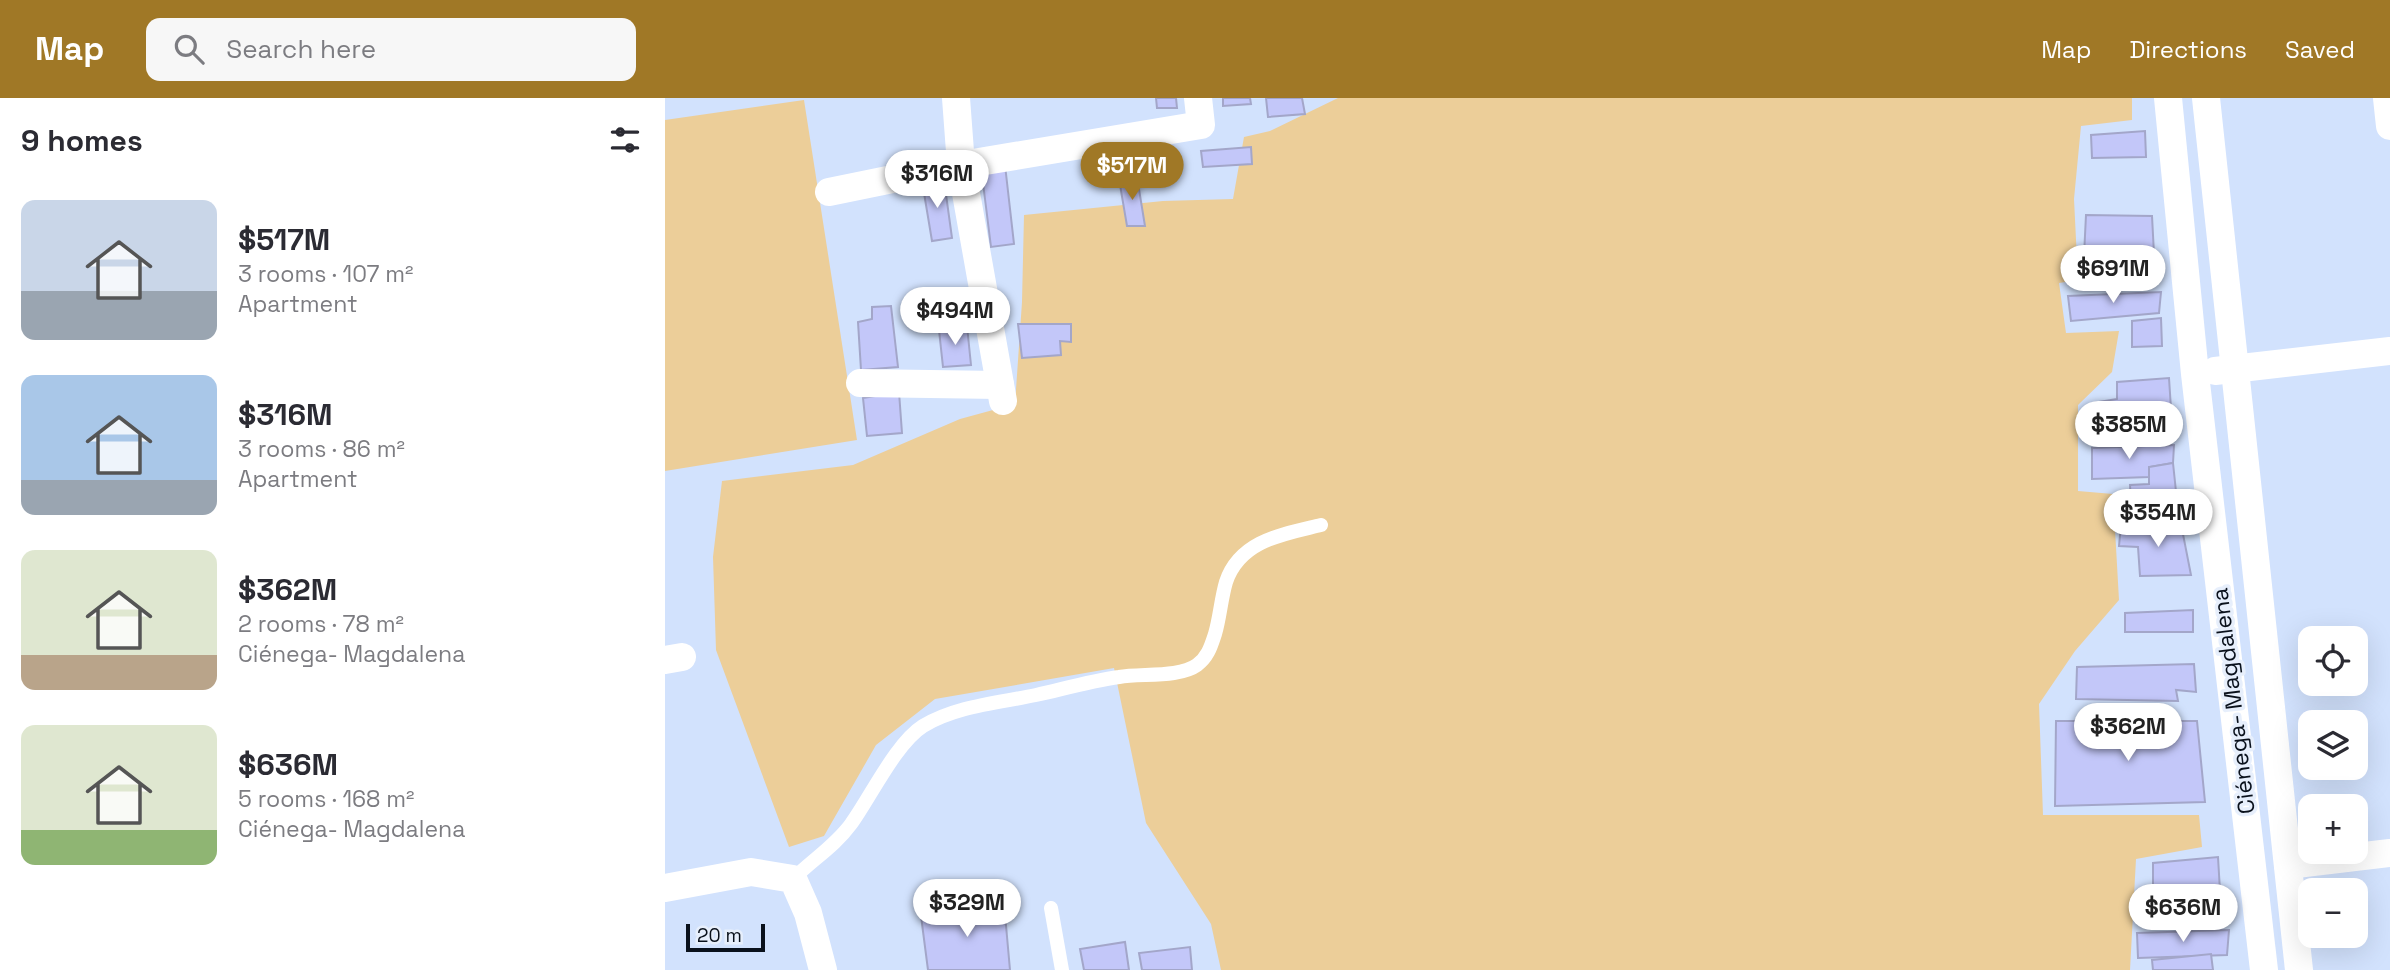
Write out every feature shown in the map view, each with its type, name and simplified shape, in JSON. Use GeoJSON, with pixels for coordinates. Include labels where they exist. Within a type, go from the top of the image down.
{"type":"FeatureCollection","features":[{"type":"Feature","properties":{"kind":"street"},"geometry":{"type":"LineString","coordinates":[[860,383],[1001,393],[961,165],[956,98]]}},
{"type":"Feature","properties":{"kind":"street"},"geometry":{"type":"LineString","coordinates":[[829,192],[961,165],[1201,125],[1198,98]]}},
{"type":"Feature","properties":{"kind":"street","name":"Ciénega- Magdalena"},"geometry":{"type":"LineString","coordinates":[[2168,98],[2195,374],[2264,970]]}},
{"type":"Feature","properties":{"kind":"street"},"geometry":{"type":"LineString","coordinates":[[2206,98],[2299,970]]}},
{"type":"Feature","properties":{"kind":"street"},"geometry":{"type":"LineString","coordinates":[[2386,98],[2390,126]]}},
{"type":"Feature","properties":{"kind":"street"},"geometry":{"type":"LineString","coordinates":[[2195,374],[2390,351]]}},
{"type":"Feature","properties":{"kind":"street"},"geometry":{"type":"LineString","coordinates":[[2288,865],[2390,853]]}},
{"type":"Feature","properties":{"kind":"street"},"geometry":{"type":"LineString","coordinates":[[665,888],[751,872],[793,879],[808,913],[823,970]]}},
{"type":"Feature","properties":{"kind":"lane"},"geometry":{"type":"LineString","coordinates":[[793,879],[851,824],[888,767],[920,728],[940,717],[974,707],[1094,681],[1190,669],[1209,652],[1219,621],[1226,581],[1242,555],[1266,538],[1321,525]]}},
{"type":"Feature","properties":{"kind":"lane"},"geometry":{"type":"LineString","coordinates":[[1051,908],[1062,970]]}},
{"type":"Feature","properties":{"kind":"shaded area"},"geometry":{"type":"Polygon","coordinates":[[[1338,98],[2132,98],[2132,120],[2081,126],[2074,199],[2078,280],[2059,283],[2066,333],[2119,331],[2112,372],[2078,405],[2078,491],[2113,494],[2119,600],[2075,651],[2039,704],[2043,815],[2199,815],[2202,847],[2136,859],[2130,970],[1221,970],[1211,924],[1146,823],[1114,668],[935,699],[876,745],[824,836],[789,847],[716,650],[713,557],[722,481],[853,465],[960,419],[1015,404],[1022,302],[1024,215],[1163,201],[1233,199],[1244,137],[1270,131],[1338,98]]]}},
{"type":"Feature","properties":{"kind":"shaded area"},"geometry":{"type":"Polygon","coordinates":[[[804,100],[857,440],[665,471],[665,120],[804,100]]]}},
{"type":"Feature","properties":{"kind":"building"},"geometry":{"type":"Polygon","coordinates":[[[1156,98],[1176,98],[1177,108],[1157,108],[1156,98]]]}},
{"type":"Feature","properties":{"kind":"building"},"geometry":{"type":"Polygon","coordinates":[[[1223,98],[1250,98],[1251,104],[1223,106],[1223,98]]]}},
{"type":"Feature","properties":{"kind":"building"},"geometry":{"type":"Polygon","coordinates":[[[1266,98],[1302,98],[1305,114],[1268,117],[1266,98]]]}},
{"type":"Feature","properties":{"kind":"building"},"geometry":{"type":"Polygon","coordinates":[[[2145,131],[2146,157],[2092,158],[2091,135],[2145,131]]]}},
{"type":"Feature","properties":{"kind":"building"},"geometry":{"type":"Polygon","coordinates":[[[1169,141],[1173,182],[1157,183],[1149,144],[1169,141]]]}},
{"type":"Feature","properties":{"kind":"building"},"geometry":{"type":"Polygon","coordinates":[[[1149,144],[1156,176],[1095,182],[1091,148],[1149,144]]]}},
{"type":"Feature","properties":{"kind":"building"},"geometry":{"type":"Polygon","coordinates":[[[1251,147],[1252,164],[1203,167],[1201,151],[1251,147]]]}},
{"type":"Feature","properties":{"kind":"building"},"geometry":{"type":"Polygon","coordinates":[[[1005,165],[1014,244],[991,247],[981,167],[1005,165]]]}},
{"type":"Feature","properties":{"kind":"building"},"geometry":{"type":"Polygon","coordinates":[[[1137,177],[1145,226],[1127,226],[1119,179],[1137,177]]]}},
{"type":"Feature","properties":{"kind":"building"},"geometry":{"type":"Polygon","coordinates":[[[944,180],[952,238],[932,241],[922,181],[944,180]]]}},
{"type":"Feature","properties":{"kind":"building"},"geometry":{"type":"Polygon","coordinates":[[[2086,215],[2152,216],[2154,254],[2084,256],[2086,215]]]}},
{"type":"Feature","properties":{"kind":"building"},"geometry":{"type":"Polygon","coordinates":[[[2161,292],[2159,313],[2071,321],[2068,296],[2161,292]]]}},
{"type":"Feature","properties":{"kind":"building"},"geometry":{"type":"Polygon","coordinates":[[[891,306],[898,367],[861,370],[858,322],[872,319],[872,307],[891,306]]]}},
{"type":"Feature","properties":{"kind":"building"},"geometry":{"type":"Polygon","coordinates":[[[2161,318],[2162,346],[2132,347],[2132,321],[2161,318]]]}},
{"type":"Feature","properties":{"kind":"building"},"geometry":{"type":"Polygon","coordinates":[[[1018,324],[1071,324],[1071,342],[1060,341],[1061,355],[1022,358],[1018,324]]]}},
{"type":"Feature","properties":{"kind":"building"},"geometry":{"type":"Polygon","coordinates":[[[967,326],[971,365],[943,367],[939,330],[967,326]]]}},
{"type":"Feature","properties":{"kind":"building"},"geometry":{"type":"Polygon","coordinates":[[[2169,378],[2173,439],[2153,439],[2153,423],[2093,425],[2092,403],[2117,399],[2117,382],[2169,378]]]}},
{"type":"Feature","properties":{"kind":"building"},"geometry":{"type":"Polygon","coordinates":[[[899,392],[902,433],[867,436],[863,398],[899,392]]]}},
{"type":"Feature","properties":{"kind":"building"},"geometry":{"type":"Polygon","coordinates":[[[2174,445],[2173,463],[2149,467],[2149,477],[2092,479],[2092,448],[2174,445]]]}},
{"type":"Feature","properties":{"kind":"building"},"geometry":{"type":"Polygon","coordinates":[[[2173,463],[2177,501],[2131,503],[2130,485],[2149,484],[2149,467],[2173,463]]]}},
{"type":"Feature","properties":{"kind":"building"},"geometry":{"type":"Polygon","coordinates":[[[2181,524],[2191,575],[2140,576],[2138,547],[2119,546],[2121,525],[2181,524]]]}},
{"type":"Feature","properties":{"kind":"building"},"geometry":{"type":"Polygon","coordinates":[[[2193,610],[2193,632],[2125,632],[2125,613],[2193,610]]]}},
{"type":"Feature","properties":{"kind":"building"},"geometry":{"type":"Polygon","coordinates":[[[2194,664],[2196,692],[2176,690],[2178,701],[2076,699],[2077,667],[2194,664]]]}},
{"type":"Feature","properties":{"kind":"building"},"geometry":{"type":"Polygon","coordinates":[[[2056,721],[2197,721],[2205,802],[2055,806],[2056,721]]]}},
{"type":"Feature","properties":{"kind":"building"},"geometry":{"type":"Polygon","coordinates":[[[2218,857],[2222,925],[2146,926],[2146,914],[2175,912],[2174,894],[2153,894],[2153,863],[2218,857]]]}},
{"type":"Feature","properties":{"kind":"building"},"geometry":{"type":"Polygon","coordinates":[[[1004,903],[1010,970],[928,970],[921,916],[1004,903]]]}},
{"type":"Feature","properties":{"kind":"building"},"geometry":{"type":"Polygon","coordinates":[[[2229,930],[2227,955],[2138,958],[2137,933],[2229,930]]]}},
{"type":"Feature","properties":{"kind":"building"},"geometry":{"type":"Polygon","coordinates":[[[1125,942],[1129,970],[1084,970],[1080,949],[1125,942]]]}},
{"type":"Feature","properties":{"kind":"building"},"geometry":{"type":"Polygon","coordinates":[[[1190,947],[1192,970],[1142,970],[1139,953],[1190,947]]]}},
{"type":"Feature","properties":{"kind":"building"},"geometry":{"type":"Polygon","coordinates":[[[2211,954],[2213,970],[2153,970],[2152,960],[2211,954]]]}}]}
